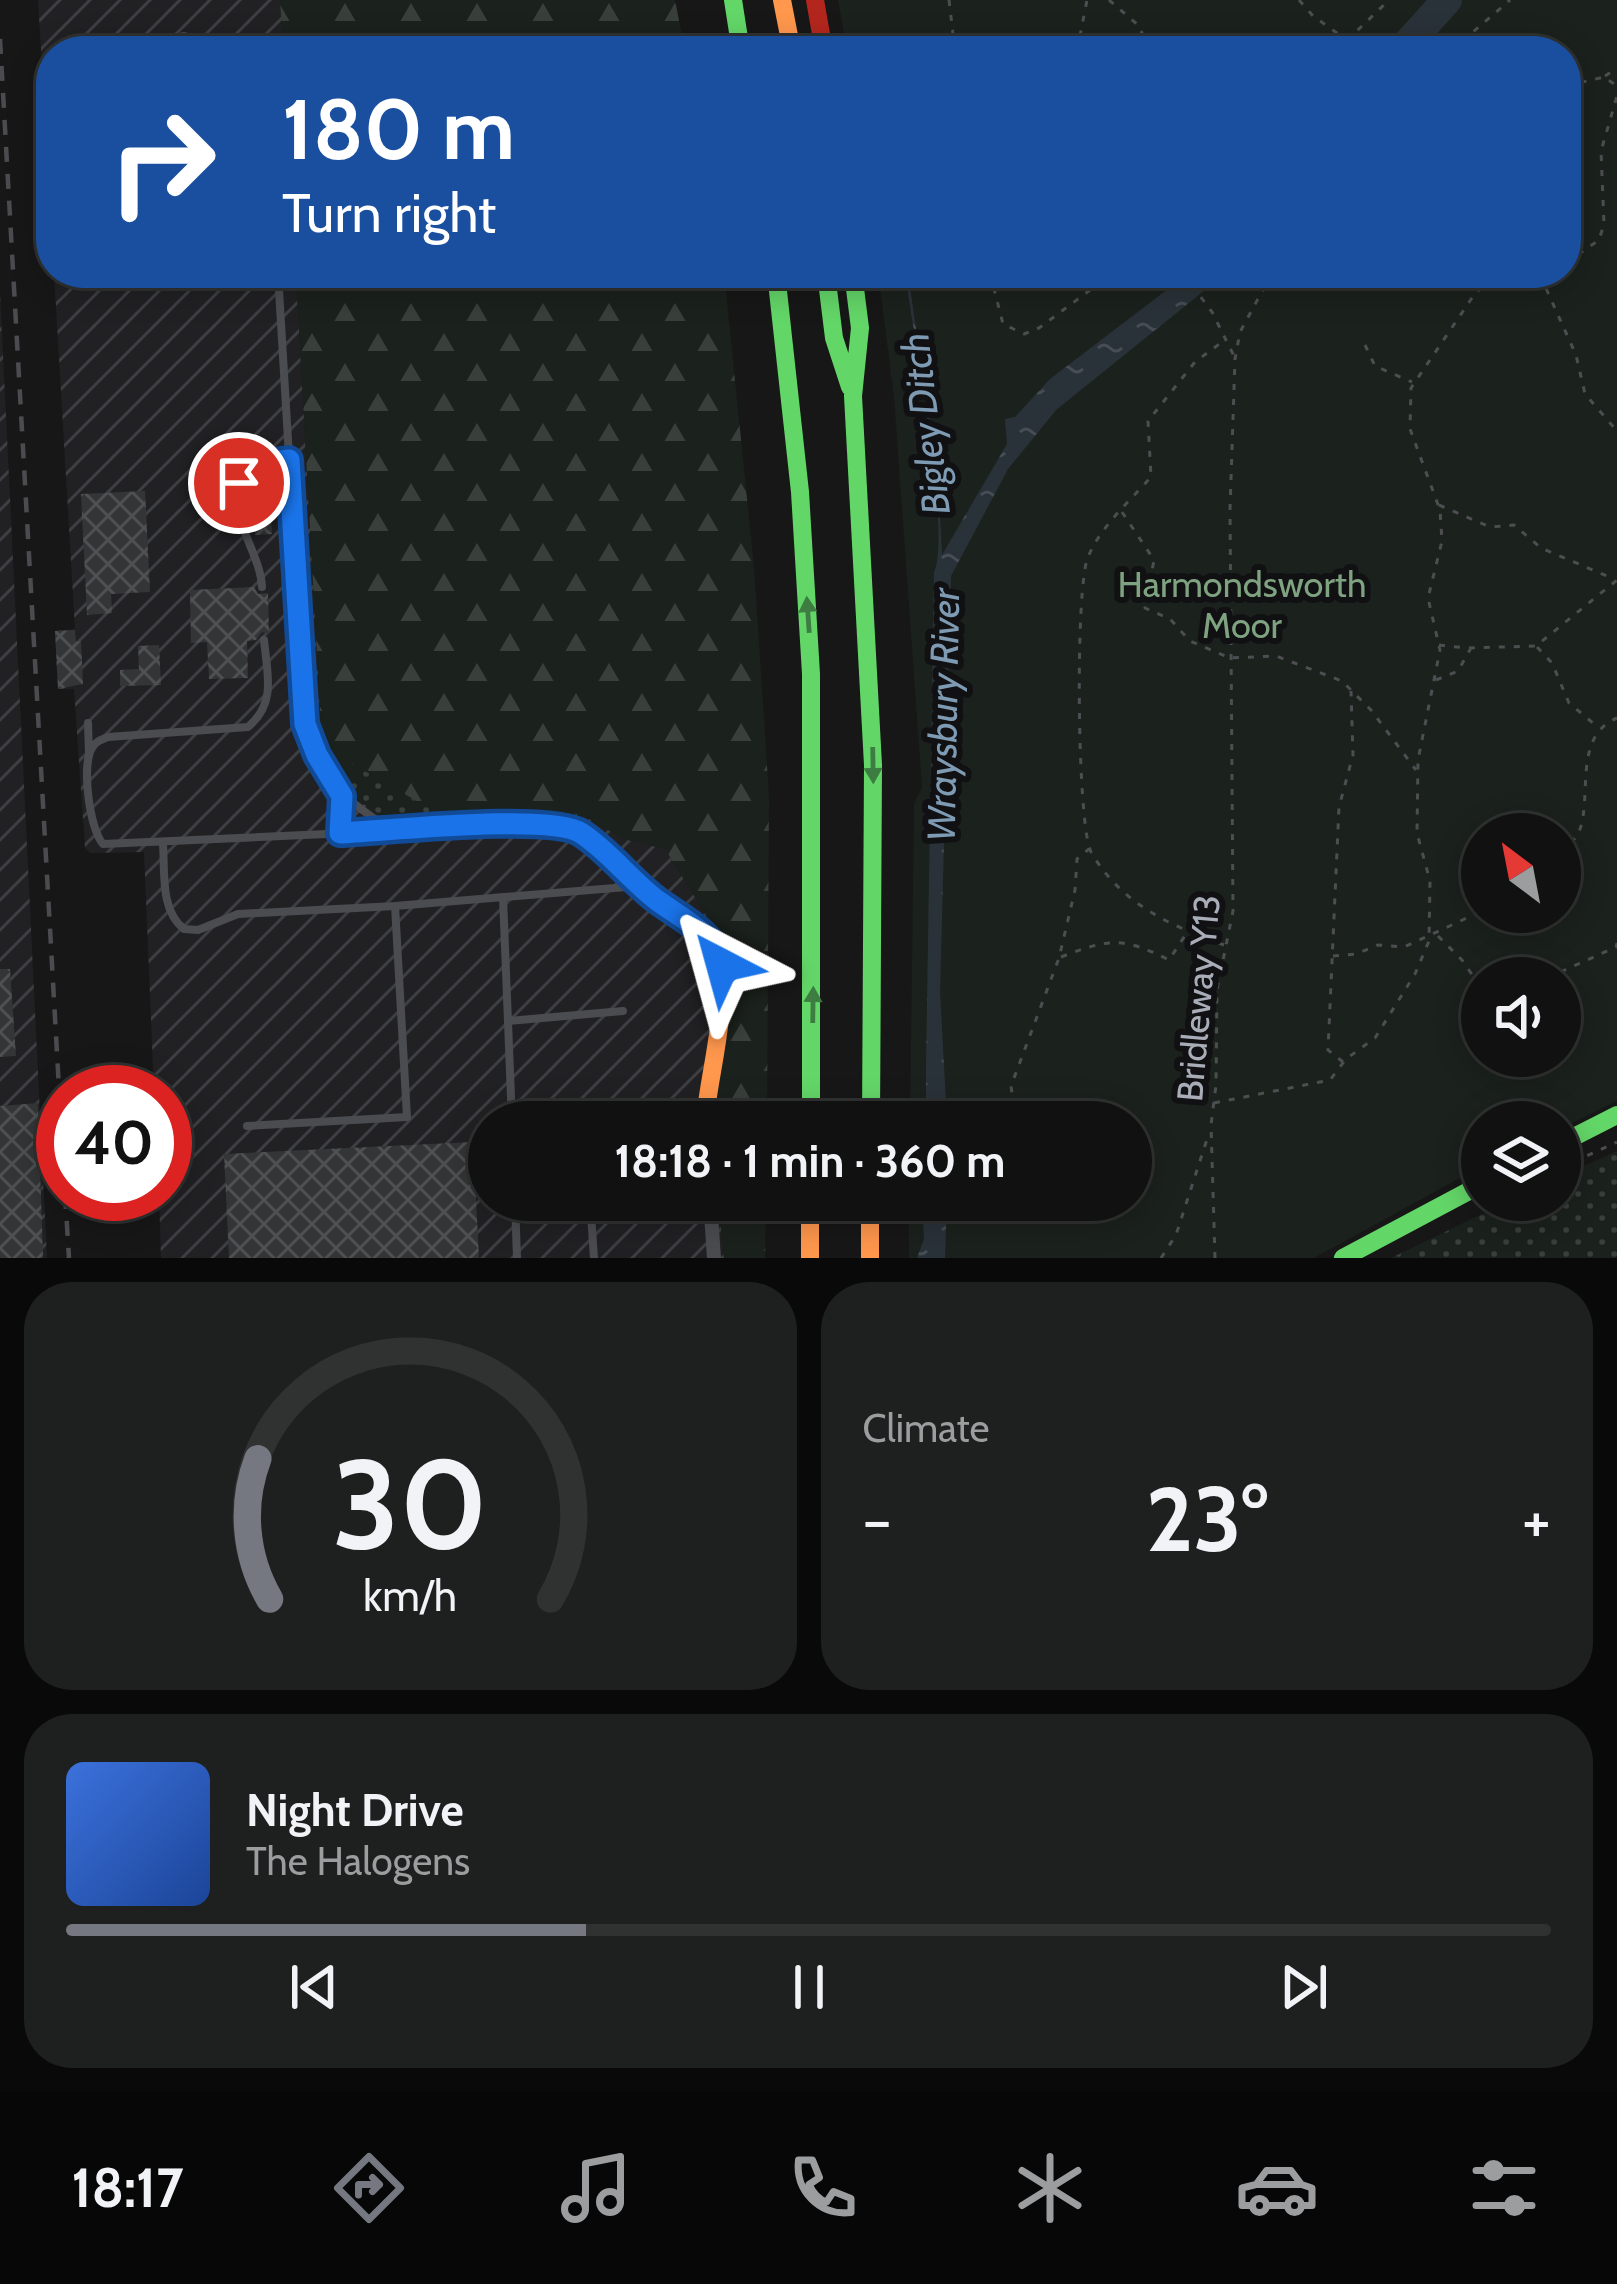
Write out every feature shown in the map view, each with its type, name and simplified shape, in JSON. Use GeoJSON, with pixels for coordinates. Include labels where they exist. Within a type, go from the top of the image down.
{"type":"FeatureCollection","features":[{"type":"Feature","properties":{"kind":"main road"},"geometry":{"type":"LineString","coordinates":[[733,0],[739,36]]}},
{"type":"Feature","properties":{"kind":"main road"},"geometry":{"type":"LineString","coordinates":[[782,0],[789,36]]}},
{"type":"Feature","properties":{"kind":"main road"},"geometry":{"type":"LineString","coordinates":[[815,0],[821,36]]}},
{"type":"Feature","properties":{"kind":"main road"},"geometry":{"type":"LineString","coordinates":[[778,288],[800,492],[812,674],[811,1101]]}},
{"type":"Feature","properties":{"kind":"main road"},"geometry":{"type":"LineString","coordinates":[[828,288],[834,338],[853,396]]}},
{"type":"Feature","properties":{"kind":"main road"},"geometry":{"type":"LineString","coordinates":[[856,288],[860,328],[853,396],[873,765],[871,1101]]}},
{"type":"Feature","properties":{"kind":"main road"},"geometry":{"type":"LineString","coordinates":[[639,886],[709,938],[718,950],[722,986],[704,1101]]}},
{"type":"Feature","properties":{"kind":"main road"},"geometry":{"type":"LineString","coordinates":[[1581,1133],[1615,1116]]}},
{"type":"Feature","properties":{"kind":"main road"},"geometry":{"type":"LineString","coordinates":[[1343,1258],[1461,1195]]}},
{"type":"Feature","properties":{"kind":"main road"},"geometry":{"type":"LineString","coordinates":[[809,1258],[810,1221]]}},
{"type":"Feature","properties":{"kind":"main road"},"geometry":{"type":"LineString","coordinates":[[869,1258],[870,1221]]}},
{"type":"Feature","properties":{"kind":"street"},"geometry":{"type":"LineString","coordinates":[[711,1221],[713,1258]]}},
{"type":"Feature","properties":{"kind":"lane"},"geometry":{"type":"LineString","coordinates":[[279,288],[305,724],[342,796],[392,831]]}},
{"type":"Feature","properties":{"kind":"lane"},"geometry":{"type":"LineString","coordinates":[[262,587],[238,514],[238,488],[250,466],[289,460]]}},
{"type":"Feature","properties":{"kind":"lane"},"geometry":{"type":"LineString","coordinates":[[89,756],[95,744],[107,737],[248,727],[268,699],[264,640]]}},
{"type":"Feature","properties":{"kind":"lane"},"geometry":{"type":"LineString","coordinates":[[88,723],[89,800],[96,838],[110,846],[566,826],[580,832],[639,886]]}},
{"type":"Feature","properties":{"kind":"lane"},"geometry":{"type":"LineString","coordinates":[[340,833],[342,796]]}},
{"type":"Feature","properties":{"kind":"lane"},"geometry":{"type":"LineString","coordinates":[[164,844],[167,904],[172,918],[184,929],[198,930],[238,914],[639,886]]}},
{"type":"Feature","properties":{"kind":"lane"},"geometry":{"type":"LineString","coordinates":[[503,897],[511,1101]]}},
{"type":"Feature","properties":{"kind":"lane"},"geometry":{"type":"LineString","coordinates":[[247,1126],[407,1117],[395,906]]}},
{"type":"Feature","properties":{"kind":"lane"},"geometry":{"type":"LineString","coordinates":[[508,1021],[623,1011]]}},
{"type":"Feature","properties":{"kind":"lane"},"geometry":{"type":"LineString","coordinates":[[516,1221],[517,1258]]}},
{"type":"Feature","properties":{"kind":"lane"},"geometry":{"type":"LineString","coordinates":[[591,1221],[594,1258]]}},
{"type":"Feature","properties":{"kind":"path"},"geometry":{"type":"LineString","coordinates":[[949,0],[953,36]]}},
{"type":"Feature","properties":{"kind":"path"},"geometry":{"type":"LineString","coordinates":[[1080,36],[1087,0]]}},
{"type":"Feature","properties":{"kind":"path"},"geometry":{"type":"LineString","coordinates":[[1109,0],[1138,25],[1144,36]]}},
{"type":"Feature","properties":{"kind":"path"},"geometry":{"type":"LineString","coordinates":[[1299,0],[1341,36]]}},
{"type":"Feature","properties":{"kind":"path"},"geometry":{"type":"LineString","coordinates":[[1351,36],[1389,0]]}},
{"type":"Feature","properties":{"kind":"path"},"geometry":{"type":"LineString","coordinates":[[1468,36],[1510,0]]}},
{"type":"Feature","properties":{"kind":"path"},"geometry":{"type":"LineString","coordinates":[[1581,82],[1617,68]]}},
{"type":"Feature","properties":{"kind":"path"},"geometry":{"type":"LineString","coordinates":[[1604,77],[1617,86]]}},
{"type":"Feature","properties":{"kind":"path"},"geometry":{"type":"LineString","coordinates":[[1581,253],[1599,241],[1604,224],[1601,151],[1617,96]]}},
{"type":"Feature","properties":{"kind":"path"},"geometry":{"type":"LineString","coordinates":[[994,288],[1003,324],[1024,334],[1093,288]]}},
{"type":"Feature","properties":{"kind":"path"},"geometry":{"type":"LineString","coordinates":[[1194,288],[1235,358]]}},
{"type":"Feature","properties":{"kind":"path"},"geometry":{"type":"LineString","coordinates":[[1235,358],[1240,332],[1264,288]]}},
{"type":"Feature","properties":{"kind":"path"},"geometry":{"type":"LineString","coordinates":[[1214,1103],[1330,1080],[1343,1062],[1376,1038],[1415,974],[1429,938],[1430,881],[1417,833],[1418,771],[1439,645],[1428,598],[1442,541],[1438,504],[1410,429],[1414,383],[1483,288]]}},
{"type":"Feature","properties":{"kind":"path"},"geometry":{"type":"LineString","coordinates":[[1549,288],[1576,356],[1585,394],[1617,430]]}},
{"type":"Feature","properties":{"kind":"path"},"geometry":{"type":"LineString","coordinates":[[1226,340],[1195,362],[1148,421],[1151,477],[1086,561],[1078,663],[1080,800],[1090,849],[1130,899],[1188,932],[1226,945]]}},
{"type":"Feature","properties":{"kind":"path"},"geometry":{"type":"LineString","coordinates":[[1365,345],[1375,366],[1414,383]]}},
{"type":"Feature","properties":{"kind":"path","name":"Bridleway Y13"},"geometry":{"type":"LineString","coordinates":[[1215,1258],[1211,1125],[1217,990],[1233,911],[1229,508],[1235,358]]}},
{"type":"Feature","properties":{"kind":"path"},"geometry":{"type":"LineString","coordinates":[[1438,504],[1490,527],[1514,525],[1541,548],[1617,580],[1536,646],[1439,645]]}},
{"type":"Feature","properties":{"kind":"path"},"geometry":{"type":"LineString","coordinates":[[1121,511],[1154,560],[1145,608],[1171,619],[1190,640],[1230,658],[1276,656],[1342,681],[1418,771]]}},
{"type":"Feature","properties":{"kind":"path"},"geometry":{"type":"LineString","coordinates":[[1536,646],[1552,663],[1569,704],[1601,729]]}},
{"type":"Feature","properties":{"kind":"path"},"geometry":{"type":"LineString","coordinates":[[1434,680],[1458,671],[1471,648]]}},
{"type":"Feature","properties":{"kind":"path"},"geometry":{"type":"LineString","coordinates":[[1343,1062],[1328,1051],[1340,807],[1353,755],[1351,690]]}},
{"type":"Feature","properties":{"kind":"path"},"geometry":{"type":"LineString","coordinates":[[1581,814],[1586,767],[1601,729],[1617,718]]}},
{"type":"Feature","properties":{"kind":"path"},"geometry":{"type":"LineString","coordinates":[[1012,1101],[1010,1086],[1059,958],[1077,859],[1090,849]]}},
{"type":"Feature","properties":{"kind":"path"},"geometry":{"type":"LineString","coordinates":[[1332,956],[1356,954],[1378,945],[1404,947],[1461,922]]}},
{"type":"Feature","properties":{"kind":"path"},"geometry":{"type":"LineString","coordinates":[[1059,958],[1104,940],[1146,948],[1169,960],[1188,932]]}},
{"type":"Feature","properties":{"kind":"path"},"geometry":{"type":"LineString","coordinates":[[1437,935],[1461,959]]}},
{"type":"Feature","properties":{"kind":"path"},"geometry":{"type":"LineString","coordinates":[[1581,960],[1617,943]]}},
{"type":"Feature","properties":{"kind":"path"},"geometry":{"type":"LineString","coordinates":[[1161,1258],[1176,1235],[1211,1125]]}},
{"type":"Feature","properties":{"kind":"path"},"geometry":{"type":"LineString","coordinates":[[1581,1158],[1617,1142]]}},
{"type":"Feature","properties":{"kind":"shaded area"},"geometry":{"type":"Polygon","coordinates":[[[38,0],[280,0],[282,36],[40,36],[38,0]]]}},
{"type":"Feature","properties":{"kind":"shaded area"},"geometry":{"type":"Polygon","coordinates":[[[55,288],[297,288],[322,745],[346,792],[394,824],[584,816],[624,839],[665,849],[733,958],[714,1101],[468,1101],[468,1221],[721,1221],[724,1258],[161,1258],[160,1221],[192,1221],[192,1065],[153,1065],[144,852],[90,853],[85,848],[74,689],[58,689],[55,631],[75,629],[55,288]]]}},
{"type":"Feature","properties":{"kind":"shaded area"},"geometry":{"type":"Polygon","coordinates":[[[0,293],[38,1065],[36,1221],[45,1221],[47,1258],[0,1258],[0,293]]]}},
{"type":"Feature","properties":{"kind":"green space"},"geometry":{"type":"Polygon","coordinates":[[[280,0],[675,0],[682,36],[282,36],[280,0]]]}},
{"type":"Feature","properties":{"kind":"green space","name":"Harmondsworth Moor"},"geometry":{"type":"Polygon","coordinates":[[[838,0],[1617,0],[1617,1101],[1581,1119],[1581,1101],[1461,1101],[1461,1178],[1314,1258],[909,1258],[909,1221],[1152,1221],[1152,1101],[910,1101],[914,803],[922,787],[894,397],[880,288],[1581,288],[1581,36],[844,36],[838,0]]]}},
{"type":"Feature","properties":{"kind":"green space"},"geometry":{"type":"Polygon","coordinates":[[[297,288],[726,288],[754,567],[769,797],[767,1101],[714,1101],[733,958],[665,849],[624,839],[584,816],[451,821],[322,746],[297,288]]]}},
{"type":"Feature","properties":{"kind":"green space"},"geometry":{"type":"Polygon","coordinates":[[[322,746],[451,821],[394,824],[346,792],[322,746]]]}},
{"type":"Feature","properties":{"kind":"green space"},"geometry":{"type":"Polygon","coordinates":[[[1617,1151],[1617,1258],[1391,1258],[1468,1221],[1581,1221],[1581,1167],[1617,1151]]]}},
{"type":"Feature","properties":{"kind":"green space"},"geometry":{"type":"Polygon","coordinates":[[[721,1221],[766,1221],[765,1258],[724,1258],[721,1221]]]}},
{"type":"Feature","properties":{"kind":"water"},"geometry":{"type":"Polygon","coordinates":[[[907,288],[938,481],[942,555],[1007,444],[1005,419],[1015,417],[1050,379],[1169,288],[1207,288],[1056,410],[1008,469],[951,576],[940,992],[946,1101],[926,1101],[934,572],[938,517],[907,288]]]}},
{"type":"Feature","properties":{"kind":"water"},"geometry":{"type":"Polygon","coordinates":[[[923,1221],[946,1221],[945,1258],[917,1258],[924,1239],[923,1221]]]}},
{"type":"Feature","properties":{"kind":"building"},"geometry":{"type":"Polygon","coordinates":[[[187,32],[187,36],[145,36],[187,32]]]}},
{"type":"Feature","properties":{"kind":"building"},"geometry":{"type":"Polygon","coordinates":[[[145,491],[150,592],[111,594],[112,613],[87,615],[81,494],[145,491]]]}},
{"type":"Feature","properties":{"kind":"building"},"geometry":{"type":"Polygon","coordinates":[[[270,500],[272,534],[255,535],[253,501],[270,500]]]}},
{"type":"Feature","properties":{"kind":"building"},"geometry":{"type":"Polygon","coordinates":[[[254,587],[258,594],[268,593],[269,634],[262,632],[256,640],[247,641],[248,678],[209,679],[207,642],[191,643],[190,590],[254,587]]]}},
{"type":"Feature","properties":{"kind":"building"},"geometry":{"type":"Polygon","coordinates":[[[75,630],[76,642],[81,641],[83,684],[58,689],[55,631],[75,630]]]}},
{"type":"Feature","properties":{"kind":"building"},"geometry":{"type":"Polygon","coordinates":[[[159,645],[161,685],[120,686],[120,670],[139,669],[138,646],[159,645]]]}},
{"type":"Feature","properties":{"kind":"building"},"geometry":{"type":"Polygon","coordinates":[[[0,969],[10,969],[16,1056],[0,1057],[0,969]]]}},
{"type":"Feature","properties":{"kind":"building"},"geometry":{"type":"Polygon","coordinates":[[[36,1103],[36,1221],[42,1221],[43,1258],[0,1258],[0,1106],[36,1103]]]}},
{"type":"Feature","properties":{"kind":"building"},"geometry":{"type":"Polygon","coordinates":[[[468,1142],[468,1221],[477,1221],[479,1258],[229,1258],[224,1154],[468,1142]]]}},
{"type":"Feature","properties":{"kind":"waterway","name":"Wraysbury River"},"geometry":{"type":"LineString","coordinates":[[1415,36],[1447,0]]}},
{"type":"Feature","properties":{"kind":"railway"},"geometry":{"type":"LineString","coordinates":[[0,39],[58,1065]]}},
{"type":"Feature","properties":{"kind":"railway"},"geometry":{"type":"LineString","coordinates":[[67,1221],[69,1258]]}},
{"type":"Feature","properties":{"kind":"traffic: fast"},"geometry":{"type":"LineString","coordinates":[[733,0],[739,36]]}},
{"type":"Feature","properties":{"kind":"traffic: fast"},"geometry":{"type":"LineString","coordinates":[[778,288],[800,492],[811,674],[811,1101]]}},
{"type":"Feature","properties":{"kind":"traffic: fast"},"geometry":{"type":"LineString","coordinates":[[828,288],[834,338],[850,387]]}},
{"type":"Feature","properties":{"kind":"traffic: fast"},"geometry":{"type":"LineString","coordinates":[[855,288],[860,328],[853,396],[873,765],[871,1101]]}},
{"type":"Feature","properties":{"kind":"traffic: fast"},"geometry":{"type":"LineString","coordinates":[[1581,1133],[1617,1115]]}},
{"type":"Feature","properties":{"kind":"traffic: fast"},"geometry":{"type":"LineString","coordinates":[[1343,1258],[1461,1195]]}},
{"type":"Feature","properties":{"kind":"traffic: slow"},"geometry":{"type":"LineString","coordinates":[[782,0],[789,36]]}},
{"type":"Feature","properties":{"kind":"traffic: slow"},"geometry":{"type":"LineString","coordinates":[[639,886],[693,922],[717,954],[722,1000],[707,1101]]}},
{"type":"Feature","properties":{"kind":"traffic: slow"},"geometry":{"type":"LineString","coordinates":[[810,1221],[810,1258]]}},
{"type":"Feature","properties":{"kind":"traffic: slow"},"geometry":{"type":"LineString","coordinates":[[870,1221],[870,1258]]}},
{"type":"Feature","properties":{"kind":"traffic: jam"},"geometry":{"type":"LineString","coordinates":[[815,0],[821,36]]}},
{"type":"Feature","properties":{"kind":"route"},"geometry":{"type":"LineString","coordinates":[[239,483],[253,465],[289,460],[305,724],[342,796],[340,833],[566,826],[580,832],[639,886],[709,938],[722,965]]}},
{"type":"Feature","properties":{"kind":"water label","name":"Bigley Ditch"},"geometry":{"type":"Point","coordinates":[925,424]}}]}
